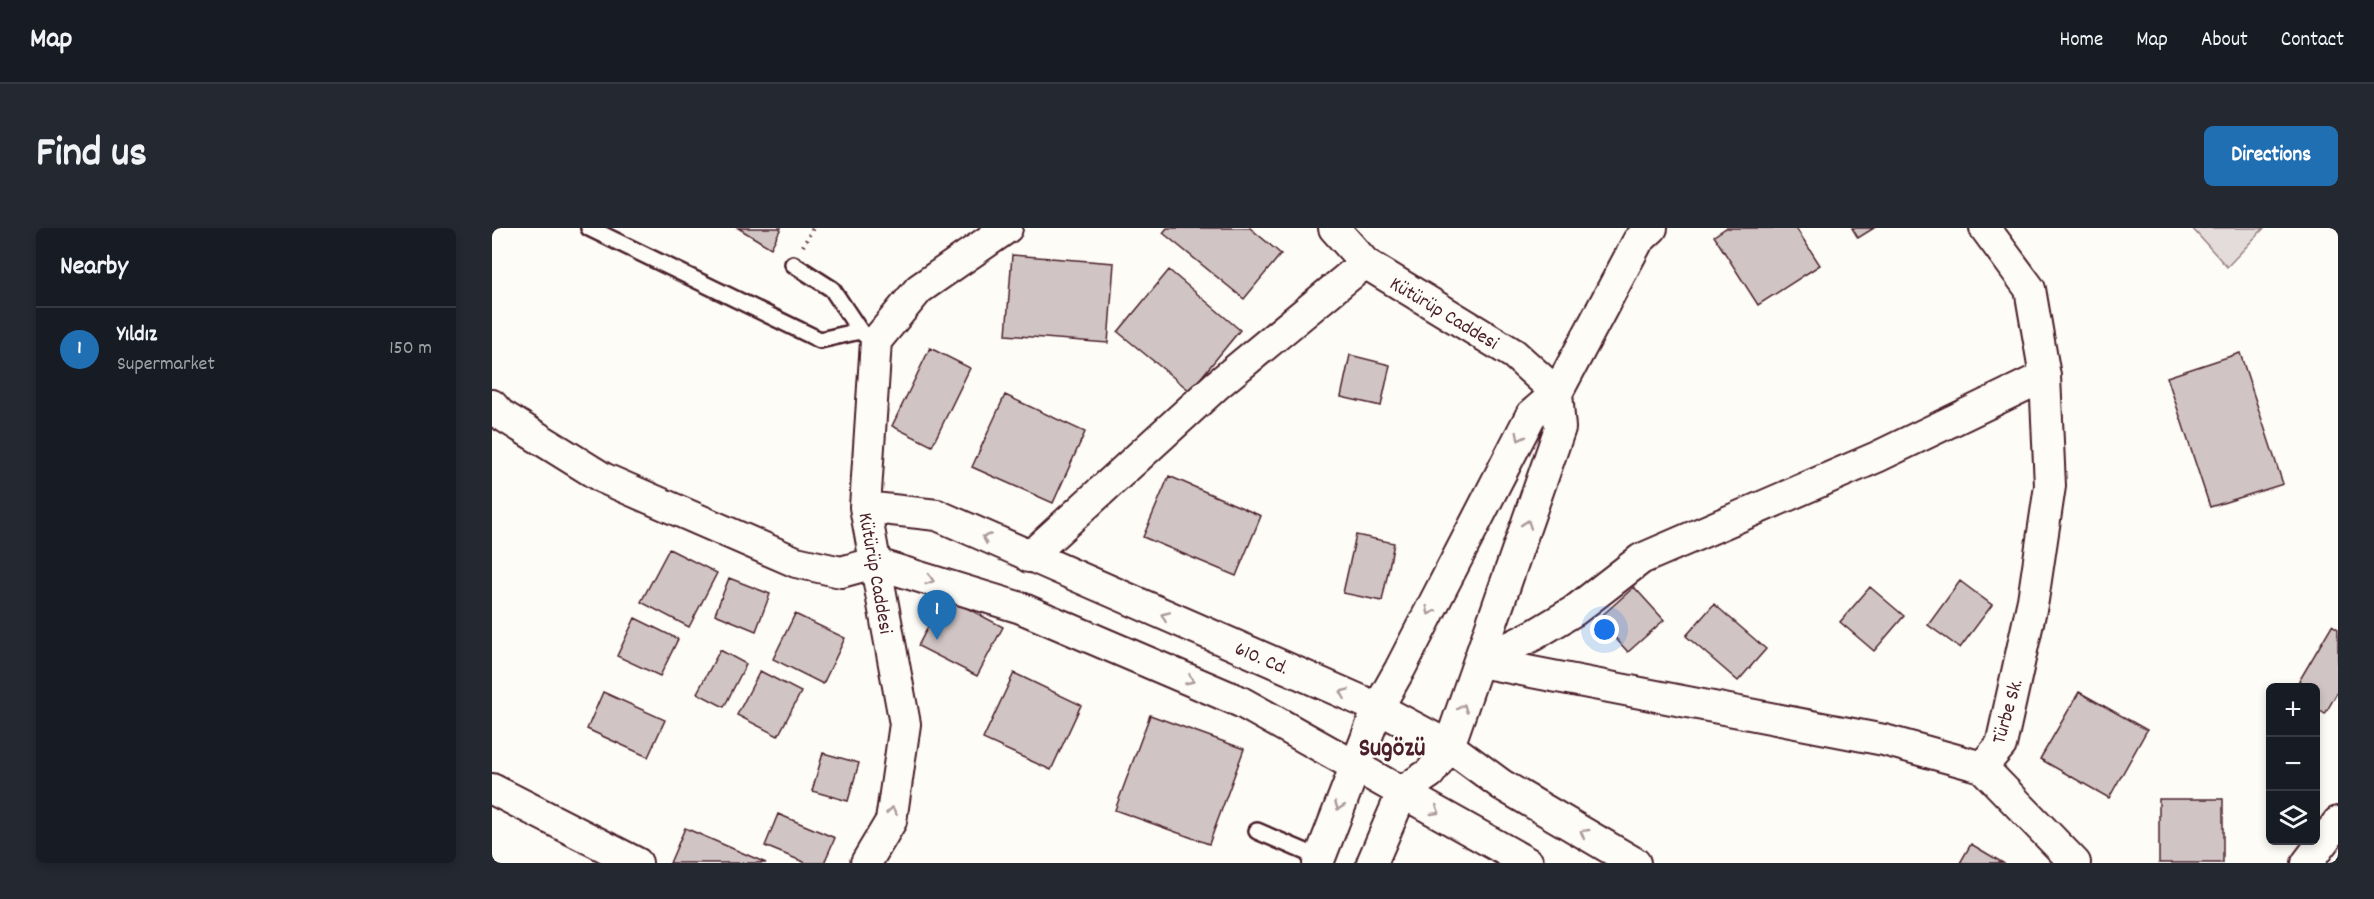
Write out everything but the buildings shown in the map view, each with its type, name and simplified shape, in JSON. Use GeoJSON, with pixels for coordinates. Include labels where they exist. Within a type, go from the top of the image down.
{"type":"FeatureCollection","features":[{"type":"Feature","properties":{"kind":"street"},"geometry":{"type":"LineString","coordinates":[[868,336],[919,289],[1007,228]]}},
{"type":"Feature","properties":{"kind":"street","name":"Kütürüp Caddesi"},"geometry":{"type":"LineString","coordinates":[[1334,228],[1365,263],[1514,354],[1557,393]]}},
{"type":"Feature","properties":{"kind":"street"},"geometry":{"type":"LineString","coordinates":[[1319,860],[1377,708],[1400,669],[1531,416],[1557,393],[1638,240],[1652,228]]}},
{"type":"Feature","properties":{"kind":"street","name":"Türbe Sk."},"geometry":{"type":"LineString","coordinates":[[1480,662],[1884,740],[1982,768],[2001,745],[2033,600],[2050,486],[2045,376],[2030,289],[1985,228]]}},
{"type":"Feature","properties":{"kind":"street"},"geometry":{"type":"LineString","coordinates":[[1029,557],[1217,385],[1365,263]]}},
{"type":"Feature","properties":{"kind":"street","name":"Kütürüp Caddesi"},"geometry":{"type":"LineString","coordinates":[[866,863],[891,821],[905,724],[865,507],[868,336]]}},
{"type":"Feature","properties":{"kind":"street"},"geometry":{"type":"LineString","coordinates":[[1480,662],[1534,635],[1574,611],[1641,559],[1877,458],[2045,376]]}},
{"type":"Feature","properties":{"kind":"street"},"geometry":{"type":"LineString","coordinates":[[1372,863],[1403,791],[1430,773],[1449,746],[1560,428],[1557,393]]}},
{"type":"Feature","properties":{"kind":"street"},"geometry":{"type":"LineString","coordinates":[[495,410],[603,478],[796,562],[841,572],[874,563],[1021,608],[1242,702],[1528,863]]}},
{"type":"Feature","properties":{"kind":"street","name":"610. Cd."},"geometry":{"type":"LineString","coordinates":[[865,507],[937,515],[1377,708],[1449,746],[1502,785],[1635,863]]}},
{"type":"Feature","properties":{"kind":"street"},"geometry":{"type":"LineString","coordinates":[[1982,768],[2075,863]]}},
{"type":"Feature","properties":{"kind":"street"},"geometry":{"type":"LineString","coordinates":[[492,789],[637,863]]}},
{"type":"Feature","properties":{"kind":"street"},"geometry":{"type":"LineString","coordinates":[[2307,863],[2338,822]]}},
{"type":"Feature","properties":{"kind":"lane"},"geometry":{"type":"LineString","coordinates":[[590,228],[820,340],[868,336]]}},
{"type":"Feature","properties":{"kind":"lane"},"geometry":{"type":"LineString","coordinates":[[793,264],[832,289],[868,336]]}},
{"type":"Feature","properties":{"kind":"lane"},"geometry":{"type":"LineString","coordinates":[[1257,831],[1319,860]]}},
{"type":"Feature","properties":{"kind":"shaded area"},"geometry":{"type":"Polygon","coordinates":[[[2192,228],[2264,228],[2227,267],[2192,228]]]}},
{"type":"Feature","properties":{"kind":"place","name":"Yıldız"},"geometry":{"type":"Point","coordinates":[937,640]}},
{"type":"Feature","properties":{"kind":"district","name":"Sugözü"},"geometry":{"type":"Point","coordinates":[1392,746]}}]}
